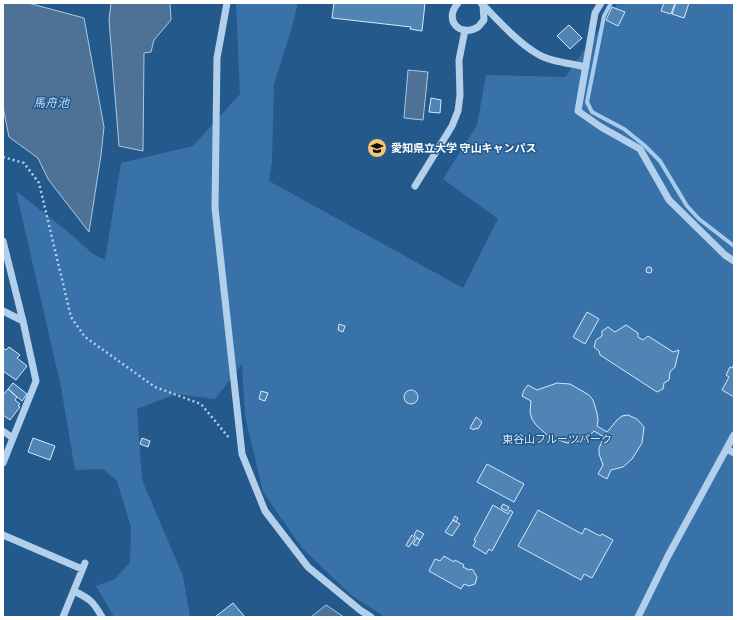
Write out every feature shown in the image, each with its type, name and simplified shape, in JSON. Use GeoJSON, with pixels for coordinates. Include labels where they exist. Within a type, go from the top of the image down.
{"type":"FeatureCollection","features":[{"type":"Feature","properties":{"kind":"street"},"geometry":{"type":"LineString","coordinates":[[227,3],[217,58],[215,208],[242,454],[265,511],[308,567],[360,610],[371,617]]}},
{"type":"Feature","properties":{"kind":"street"},"geometry":{"type":"LineString","coordinates":[[458,3],[453,8],[451,18],[455,26],[465,30],[477,27],[484,20],[482,4]]}},
{"type":"Feature","properties":{"kind":"street"},"geometry":{"type":"LineString","coordinates":[[601,3],[595,13],[578,111],[600,127],[640,149],[669,200],[725,255],[734,261]]}},
{"type":"Feature","properties":{"kind":"street"},"geometry":{"type":"LineString","coordinates":[[482,4],[524,45],[536,54],[586,67]]}},
{"type":"Feature","properties":{"kind":"street"},"geometry":{"type":"LineString","coordinates":[[415,186],[452,126],[458,111],[460,95],[460,60],[465,30]]}},
{"type":"Feature","properties":{"kind":"street"},"geometry":{"type":"LineString","coordinates":[[3,241],[36,381],[3,463]]}},
{"type":"Feature","properties":{"kind":"street"},"geometry":{"type":"LineString","coordinates":[[3,311],[23,321]]}},
{"type":"Feature","properties":{"kind":"street"},"geometry":{"type":"LineString","coordinates":[[3,431],[13,438]]}},
{"type":"Feature","properties":{"kind":"street"},"geometry":{"type":"LineString","coordinates":[[638,617],[668,556],[734,435]]}},
{"type":"Feature","properties":{"kind":"street"},"geometry":{"type":"LineString","coordinates":[[727,449],[734,453]]}},
{"type":"Feature","properties":{"kind":"street"},"geometry":{"type":"LineString","coordinates":[[3,535],[84,566],[64,617]]}},
{"type":"Feature","properties":{"kind":"street"},"geometry":{"type":"LineString","coordinates":[[74,591],[89,598],[96,605],[102,617]]}},
{"type":"Feature","properties":{"kind":"path"},"geometry":{"type":"LineString","coordinates":[[3,157],[24,163],[39,183],[71,317],[85,337],[155,387],[201,404],[242,454]]}},
{"type":"Feature","properties":{"kind":"green space","name":"東谷山フルーツパーク"},"geometry":{"type":"Polygon","coordinates":[[[236,3],[298,3],[274,84],[272,161],[269,181],[463,288],[498,219],[443,179],[477,125],[486,75],[565,77],[618,3],[734,3],[734,617],[385,617],[351,595],[302,548],[263,492],[245,416],[242,364],[215,399],[176,394],[137,409],[142,480],[183,576],[190,617],[114,617],[96,586],[115,579],[130,562],[131,527],[117,481],[103,469],[75,470],[61,387],[16,191],[67,231],[93,254],[105,260],[121,163],[193,146],[240,94],[236,3]]]}},
{"type":"Feature","properties":{"kind":"water","name":"馬舟池"},"geometry":{"type":"Polygon","coordinates":[[[3,3],[28,3],[84,18],[104,127],[89,232],[48,179],[38,158],[9,137],[3,107],[3,3]]]}},
{"type":"Feature","properties":{"kind":"water"},"geometry":{"type":"Polygon","coordinates":[[[111,3],[170,3],[171,20],[154,40],[151,52],[144,53],[143,151],[119,146],[109,20],[111,3]]]}},
{"type":"Feature","properties":{"kind":"water"},"geometry":{"type":"Polygon","coordinates":[[[408,70],[428,72],[423,120],[404,118],[408,70]]]}},
{"type":"Feature","properties":{"kind":"water"},"geometry":{"type":"Polygon","coordinates":[[[326,605],[344,617],[311,617],[326,605]]]}},
{"type":"Feature","properties":{"kind":"building"},"geometry":{"type":"Polygon","coordinates":[[[334,3],[425,3],[422,31],[410,29],[411,27],[332,18],[334,3]]]}},
{"type":"Feature","properties":{"kind":"building"},"geometry":{"type":"Polygon","coordinates":[[[664,3],[675,3],[671,14],[661,11],[664,3]]]}},
{"type":"Feature","properties":{"kind":"building"},"geometry":{"type":"Polygon","coordinates":[[[676,3],[689,3],[684,18],[672,14],[676,3]]]}},
{"type":"Feature","properties":{"kind":"building"},"geometry":{"type":"Polygon","coordinates":[[[612,7],[625,12],[618,26],[606,20],[612,7]]]}},
{"type":"Feature","properties":{"kind":"building"},"geometry":{"type":"Polygon","coordinates":[[[569,25],[582,38],[570,49],[557,36],[569,25]]]}},
{"type":"Feature","properties":{"kind":"building"},"geometry":{"type":"Polygon","coordinates":[[[431,98],[441,100],[440,113],[429,112],[431,98]]]}},
{"type":"Feature","properties":{"kind":"building"},"geometry":{"type":"Polygon","coordinates":[[[649,267],[652,270],[649,273],[646,270],[649,267]]]}},
{"type":"Feature","properties":{"kind":"building"},"geometry":{"type":"Polygon","coordinates":[[[587,312],[599,319],[585,344],[573,337],[587,312]]]}},
{"type":"Feature","properties":{"kind":"building"},"geometry":{"type":"Polygon","coordinates":[[[339,324],[345,326],[343,332],[338,330],[339,324]]]}},
{"type":"Feature","properties":{"kind":"building"},"geometry":{"type":"Polygon","coordinates":[[[626,325],[638,333],[638,337],[643,340],[648,336],[673,352],[679,350],[675,367],[670,372],[669,380],[664,383],[663,389],[657,392],[600,355],[599,351],[594,347],[596,340],[602,336],[602,331],[608,327],[615,332],[626,325]]]}},
{"type":"Feature","properties":{"kind":"building"},"geometry":{"type":"Polygon","coordinates":[[[9,347],[20,355],[17,358],[27,366],[16,380],[3,371],[3,348],[6,350],[9,347]]]}},
{"type":"Feature","properties":{"kind":"building"},"geometry":{"type":"Polygon","coordinates":[[[734,364],[734,397],[722,390],[729,377],[726,375],[730,367],[732,368],[734,364]]]}},
{"type":"Feature","properties":{"kind":"building"},"geometry":{"type":"Polygon","coordinates":[[[13,383],[27,394],[22,401],[8,389],[13,383]]]}},
{"type":"Feature","properties":{"kind":"building"},"geometry":{"type":"Polygon","coordinates":[[[557,383],[570,384],[589,395],[593,400],[597,413],[597,426],[607,432],[617,420],[622,416],[628,415],[637,419],[644,427],[642,443],[632,459],[623,467],[611,470],[607,479],[598,474],[603,465],[599,454],[599,448],[604,437],[594,431],[587,438],[580,441],[567,443],[546,434],[532,419],[530,412],[531,401],[522,396],[524,390],[528,385],[537,390],[557,383]]]}},
{"type":"Feature","properties":{"kind":"building"},"geometry":{"type":"Polygon","coordinates":[[[8,389],[17,397],[15,400],[20,404],[18,406],[20,407],[10,420],[3,415],[3,395],[8,389]]]}},
{"type":"Feature","properties":{"kind":"building"},"geometry":{"type":"Polygon","coordinates":[[[408,390],[414,390],[418,394],[418,400],[414,404],[408,404],[404,400],[404,394],[408,390]]]}},
{"type":"Feature","properties":{"kind":"building"},"geometry":{"type":"Polygon","coordinates":[[[261,391],[268,393],[265,401],[259,399],[261,391]]]}},
{"type":"Feature","properties":{"kind":"building"},"geometry":{"type":"Polygon","coordinates":[[[476,417],[482,422],[478,429],[475,428],[474,430],[470,428],[476,417]]]}},
{"type":"Feature","properties":{"kind":"building"},"geometry":{"type":"Polygon","coordinates":[[[33,438],[55,446],[50,460],[28,452],[33,438]]]}},
{"type":"Feature","properties":{"kind":"building"},"geometry":{"type":"Polygon","coordinates":[[[142,438],[150,441],[148,447],[140,444],[142,438]]]}},
{"type":"Feature","properties":{"kind":"building"},"geometry":{"type":"Polygon","coordinates":[[[487,464],[524,484],[514,502],[477,482],[487,464]]]}},
{"type":"Feature","properties":{"kind":"building"},"geometry":{"type":"Polygon","coordinates":[[[503,504],[509,507],[507,511],[501,508],[503,504]]]}},
{"type":"Feature","properties":{"kind":"building"},"geometry":{"type":"Polygon","coordinates":[[[493,505],[508,514],[510,510],[513,512],[492,551],[489,549],[486,554],[473,546],[476,541],[474,540],[493,505]]]}},
{"type":"Feature","properties":{"kind":"building"},"geometry":{"type":"Polygon","coordinates":[[[538,510],[582,534],[585,528],[600,536],[602,534],[613,540],[592,578],[584,574],[581,580],[518,546],[538,510]]]}},
{"type":"Feature","properties":{"kind":"building"},"geometry":{"type":"Polygon","coordinates":[[[455,516],[458,518],[456,522],[453,520],[455,516]]]}},
{"type":"Feature","properties":{"kind":"building"},"geometry":{"type":"Polygon","coordinates":[[[453,520],[460,524],[452,536],[445,532],[453,520]]]}},
{"type":"Feature","properties":{"kind":"building"},"geometry":{"type":"Polygon","coordinates":[[[417,530],[424,534],[420,540],[414,535],[417,530]]]}},
{"type":"Feature","properties":{"kind":"building"},"geometry":{"type":"Polygon","coordinates":[[[412,535],[415,538],[409,547],[406,545],[412,535]]]}},
{"type":"Feature","properties":{"kind":"building"},"geometry":{"type":"Polygon","coordinates":[[[417,538],[420,540],[417,546],[413,544],[417,538]]]}},
{"type":"Feature","properties":{"kind":"building"},"geometry":{"type":"Polygon","coordinates":[[[444,556],[454,562],[455,560],[464,565],[463,567],[469,570],[473,570],[477,577],[475,584],[469,586],[464,584],[461,589],[429,571],[435,559],[440,561],[444,556]]]}},
{"type":"Feature","properties":{"kind":"building"},"geometry":{"type":"Polygon","coordinates":[[[233,603],[245,617],[215,617],[233,603]]]}},
{"type":"Feature","properties":{"kind":"waterway"},"geometry":{"type":"LineString","coordinates":[[611,3],[604,16],[587,102],[592,112],[624,129],[644,145],[660,161],[687,206],[699,219],[734,246]]}},
{"type":"Feature","properties":{"kind":"place","name":"愛知県立大学 守山キャンパス"},"geometry":{"type":"Point","coordinates":[377,148]}}]}
